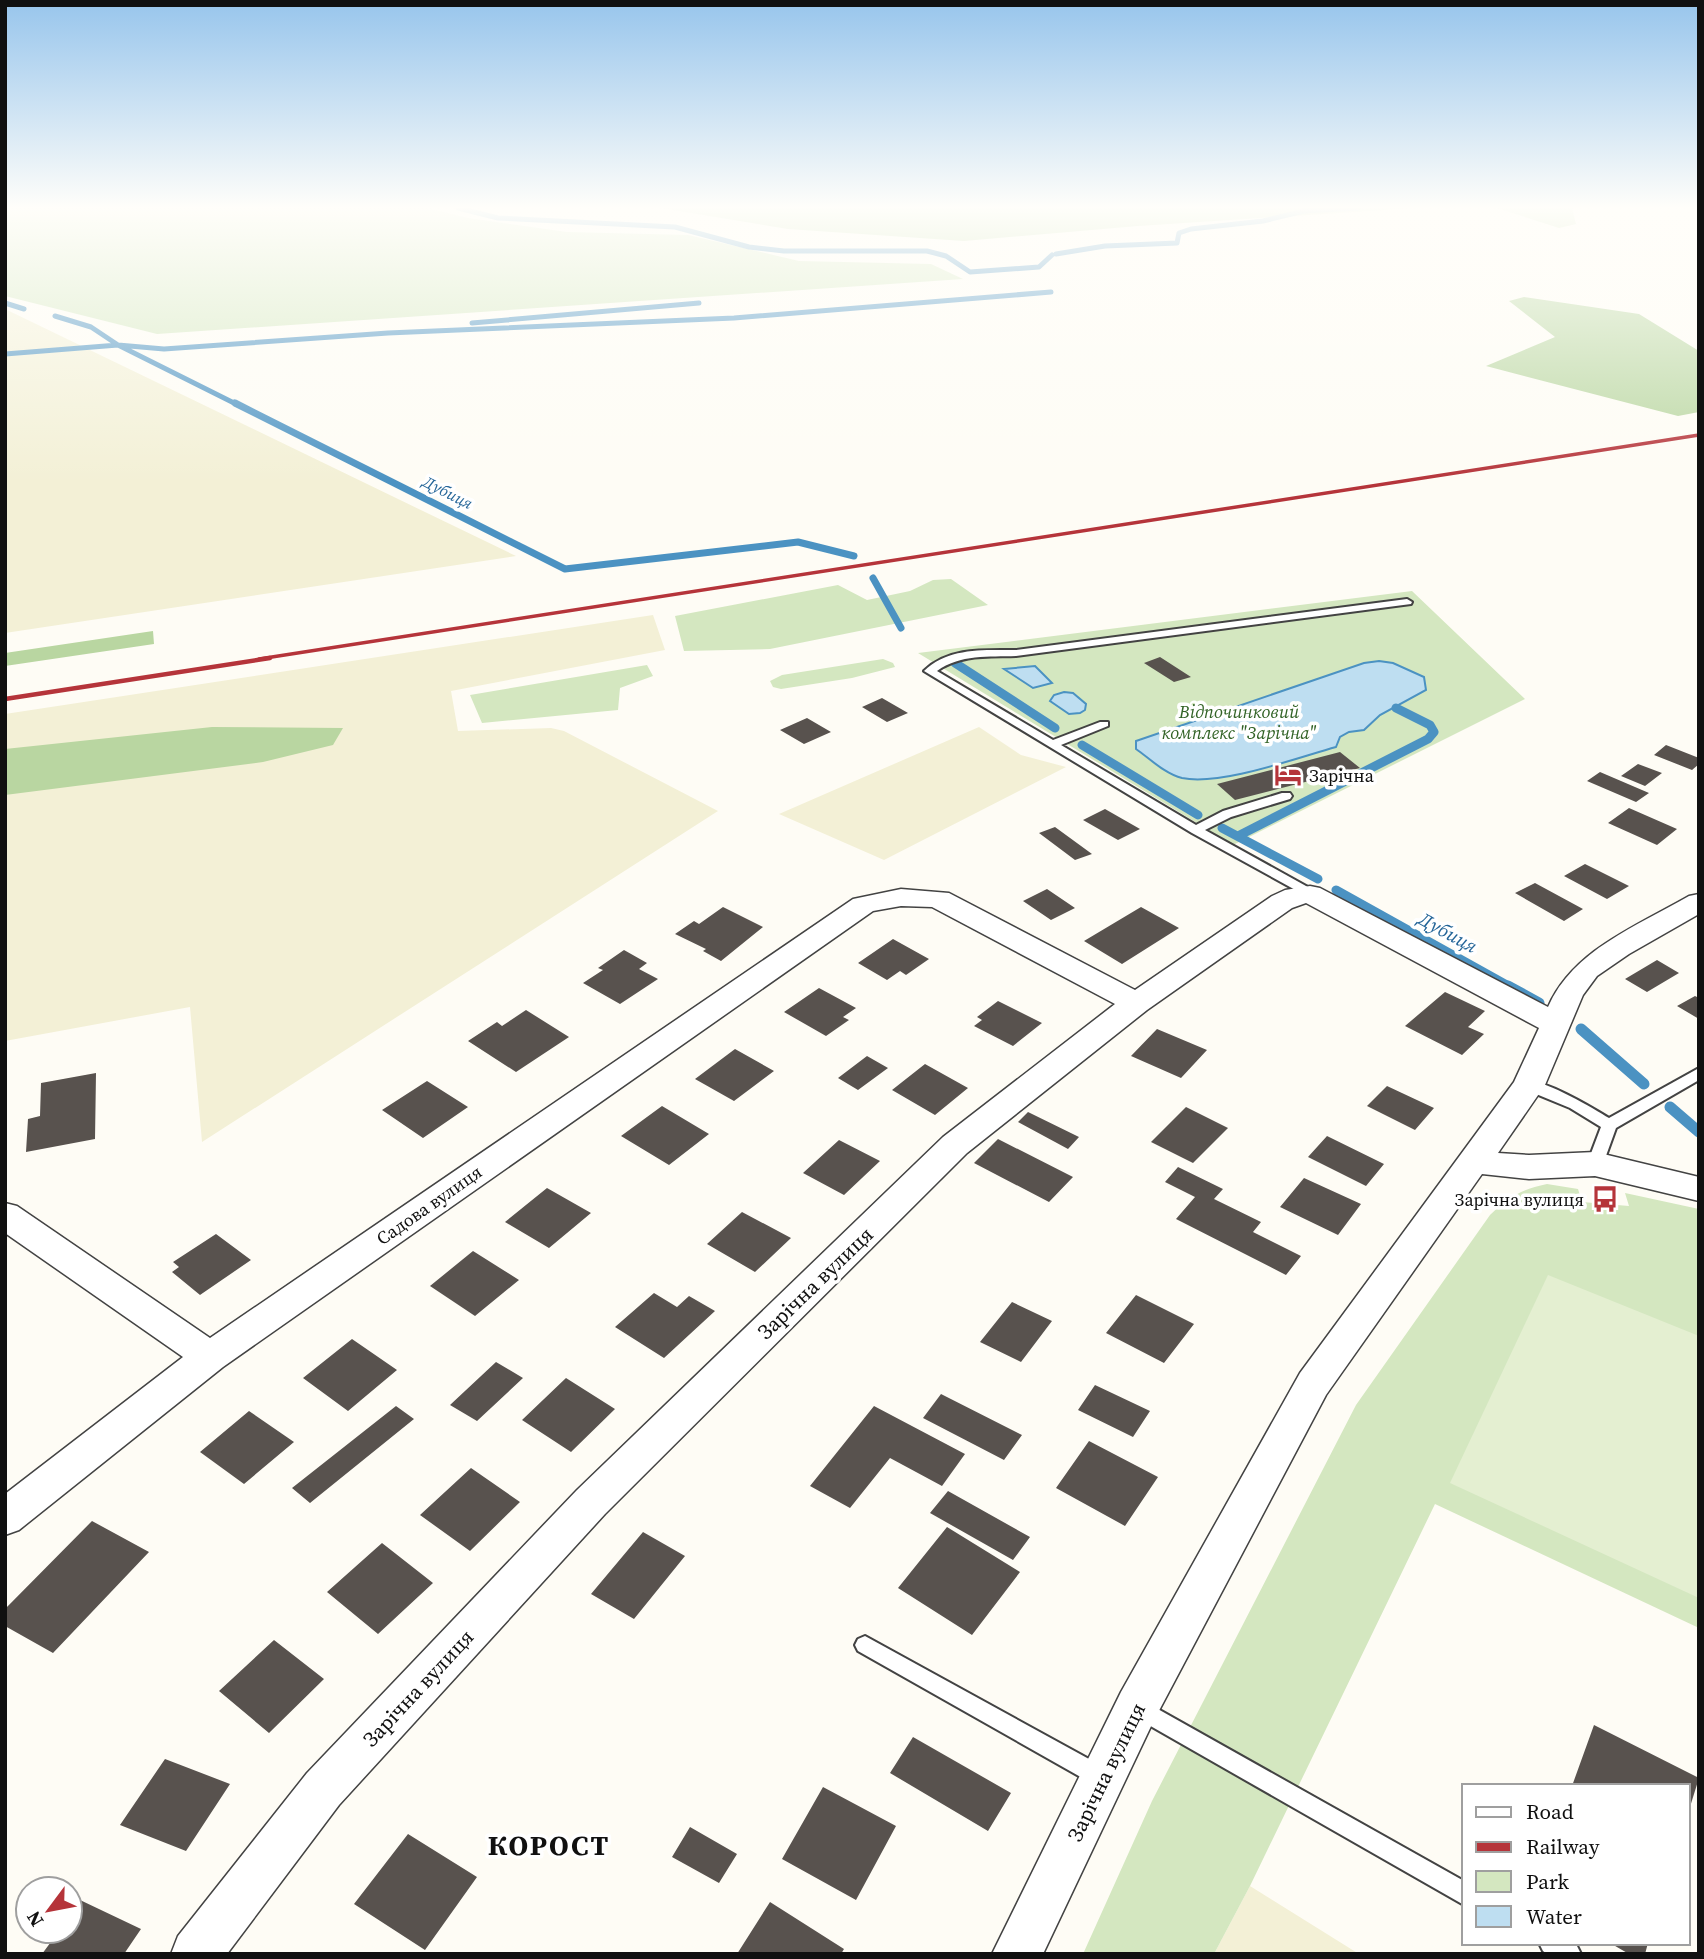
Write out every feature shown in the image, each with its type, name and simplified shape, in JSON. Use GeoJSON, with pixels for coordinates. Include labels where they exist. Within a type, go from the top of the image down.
{"type":"FeatureCollection","features":[{"type":"Feature","properties":{"kind":"street","name":"Зарічна вулиця"},"geometry":{"type":"LineString","coordinates":[[196,1954],[323,1789],[591,1502],[955,1145],[1136,1003],[1282,902],[1295,896],[1310,894]]}},
{"type":"Feature","properties":{"kind":"street"},"geometry":{"type":"LineString","coordinates":[[1310,894],[1557,1025]]}},
{"type":"Feature","properties":{"kind":"street","name":"Садова вулиця"},"geometry":{"type":"LineString","coordinates":[[5,1518],[210,1357],[863,905],[887,897],[908,895],[939,899],[1136,1003]]}},
{"type":"Feature","properties":{"kind":"street","name":"Зарічна вулиця"},"geometry":{"type":"LineString","coordinates":[[1017,1954],[1137,1707],[1312,1384],[1529,1085],[1569,993],[1587,970],[1619,948],[1699,902]]}},
{"type":"Feature","properties":{"kind":"street"},"geometry":{"type":"LineString","coordinates":[[1474,1162],[1529,1167],[1595,1164],[1699,1189]]}},
{"type":"Feature","properties":{"kind":"street"},"geometry":{"type":"LineString","coordinates":[[5,1215],[210,1357]]}},
{"type":"Feature","properties":{"kind":"lane"},"geometry":{"type":"LineString","coordinates":[[1310,894],[1196,830],[930,671],[942,660],[956,656],[1016,653],[1407,602]]}},
{"type":"Feature","properties":{"kind":"lane"},"geometry":{"type":"LineString","coordinates":[[1052,744],[1104,724]]}},
{"type":"Feature","properties":{"kind":"lane"},"geometry":{"type":"LineString","coordinates":[[1196,830],[1227,814],[1286,796]]}},
{"type":"Feature","properties":{"kind":"lane"},"geometry":{"type":"LineString","coordinates":[[1595,1164],[1609,1125],[1699,1073]]}},
{"type":"Feature","properties":{"kind":"lane"},"geometry":{"type":"LineString","coordinates":[[1529,1085],[1575,1104],[1609,1125]]}},
{"type":"Feature","properties":{"kind":"lane"},"geometry":{"type":"LineString","coordinates":[[865,1645],[1102,1778]]}},
{"type":"Feature","properties":{"kind":"lane"},"geometry":{"type":"LineString","coordinates":[[1137,1707],[1462,1893]]}},
{"type":"Feature","properties":{"kind":"lane"},"geometry":{"type":"LineString","coordinates":[[1553,1945],[1569,1954]]}},
{"type":"Feature","properties":{"kind":"shaded area"},"geometry":{"type":"Polygon","coordinates":[[[5,309],[516,556],[5,633],[5,309]]]}},
{"type":"Feature","properties":{"kind":"shaded area"},"geometry":{"type":"Polygon","coordinates":[[[653,615],[665,650],[451,691],[458,731],[551,728],[564,731],[718,811],[202,1142],[190,1007],[5,1041],[5,714],[653,615]]]}},
{"type":"Feature","properties":{"kind":"shaded area"},"geometry":{"type":"Polygon","coordinates":[[[979,727],[1021,755],[1066,767],[884,860],[779,814],[979,727]]]}},
{"type":"Feature","properties":{"kind":"shaded area"},"geometry":{"type":"Polygon","coordinates":[[[1250,1886],[1359,1954],[1214,1954],[1250,1886]]]}},
{"type":"Feature","properties":{"kind":"green space"},"geometry":{"type":"Polygon","coordinates":[[[19,299],[664,299],[157,334],[19,299]]]}},
{"type":"Feature","properties":{"kind":"green space"},"geometry":{"type":"Polygon","coordinates":[[[1540,299],[1639,314],[1699,351],[1699,412],[1678,416],[1486,366],[1555,337],[1509,301],[1540,299]]]}},
{"type":"Feature","properties":{"kind":"green space"},"geometry":{"type":"Polygon","coordinates":[[[951,579],[988,605],[770,649],[684,651],[675,616],[838,585],[867,600],[910,591],[933,580],[951,579]]]}},
{"type":"Feature","properties":{"kind":"green space","name":"Відпочинковий комплекс \"Зарічна\""},"geometry":{"type":"Polygon","coordinates":[[[1412,591],[1525,699],[1233,845],[918,653],[1412,591]]]}},
{"type":"Feature","properties":{"kind":"green space"},"geometry":{"type":"Polygon","coordinates":[[[153,631],[154,644],[5,666],[5,653],[153,631]]]}},
{"type":"Feature","properties":{"kind":"green space"},"geometry":{"type":"Polygon","coordinates":[[[883,659],[893,663],[895,667],[852,678],[781,689],[773,687],[770,681],[782,675],[883,659]]]}},
{"type":"Feature","properties":{"kind":"green space"},"geometry":{"type":"Polygon","coordinates":[[[647,665],[653,676],[620,688],[618,710],[482,723],[470,695],[647,665]]]}},
{"type":"Feature","properties":{"kind":"green space"},"geometry":{"type":"Polygon","coordinates":[[[212,727],[343,728],[333,745],[263,762],[5,795],[5,749],[212,727]]]}},
{"type":"Feature","properties":{"kind":"green space"},"geometry":{"type":"Polygon","coordinates":[[[1547,1184],[1578,1189],[1582,1202],[1629,1206],[1625,1193],[1699,1209],[1699,1628],[1435,1504],[1250,1886],[1214,1954],[1083,1954],[1152,1801],[1356,1405],[1490,1215],[1516,1195],[1547,1184]]]}},
{"type":"Feature","properties":{"kind":"green space"},"geometry":{"type":"Polygon","coordinates":[[[1548,1275],[1699,1336],[1699,1598],[1450,1483],[1548,1275]]]}},
{"type":"Feature","properties":{"kind":"water"},"geometry":{"type":"Polygon","coordinates":[[[1364,663],[1393,663],[1424,677],[1426,690],[1380,715],[1364,730],[1349,732],[1340,737],[1336,747],[1259,770],[1198,779],[1182,778],[1169,773],[1136,749],[1136,741],[1364,663]]]}},
{"type":"Feature","properties":{"kind":"water"},"geometry":{"type":"Polygon","coordinates":[[[1035,666],[1052,683],[1033,688],[1004,669],[1035,666]]]}},
{"type":"Feature","properties":{"kind":"water"},"geometry":{"type":"Polygon","coordinates":[[[1073,693],[1086,704],[1085,710],[1069,714],[1050,701],[1054,695],[1073,693]]]}},
{"type":"Feature","properties":{"kind":"building"},"geometry":{"type":"Polygon","coordinates":[[[1160,657],[1191,677],[1174,682],[1144,663],[1160,657]]]}},
{"type":"Feature","properties":{"kind":"building"},"geometry":{"type":"Polygon","coordinates":[[[882,698],[908,713],[887,722],[862,707],[882,698]]]}},
{"type":"Feature","properties":{"kind":"building"},"geometry":{"type":"Polygon","coordinates":[[[807,718],[831,732],[804,744],[780,730],[807,718]]]}},
{"type":"Feature","properties":{"kind":"building"},"geometry":{"type":"Polygon","coordinates":[[[1666,745],[1699,758],[1699,764],[1692,770],[1654,755],[1666,745]]]}},
{"type":"Feature","properties":{"kind":"building"},"geometry":{"type":"Polygon","coordinates":[[[1340,752],[1360,768],[1235,800],[1217,784],[1340,752]]]}},
{"type":"Feature","properties":{"kind":"building"},"geometry":{"type":"Polygon","coordinates":[[[1638,764],[1662,773],[1645,786],[1621,776],[1638,764]]]}},
{"type":"Feature","properties":{"kind":"building"},"geometry":{"type":"Polygon","coordinates":[[[1600,772],[1649,793],[1636,802],[1587,781],[1600,772]]]}},
{"type":"Feature","properties":{"kind":"building"},"geometry":{"type":"Polygon","coordinates":[[[1629,808],[1677,829],[1657,845],[1608,823],[1629,808]]]}},
{"type":"Feature","properties":{"kind":"building"},"geometry":{"type":"Polygon","coordinates":[[[1105,809],[1140,829],[1118,840],[1083,820],[1105,809]]]}},
{"type":"Feature","properties":{"kind":"building"},"geometry":{"type":"Polygon","coordinates":[[[1055,827],[1092,854],[1075,860],[1039,833],[1055,827]]]}},
{"type":"Feature","properties":{"kind":"building"},"geometry":{"type":"Polygon","coordinates":[[[1585,864],[1629,886],[1607,899],[1564,876],[1585,864]]]}},
{"type":"Feature","properties":{"kind":"building"},"geometry":{"type":"Polygon","coordinates":[[[1535,883],[1583,909],[1564,921],[1515,893],[1535,883]]]}},
{"type":"Feature","properties":{"kind":"building"},"geometry":{"type":"Polygon","coordinates":[[[1047,889],[1075,908],[1051,920],[1023,901],[1047,889]]]}},
{"type":"Feature","properties":{"kind":"building"},"geometry":{"type":"Polygon","coordinates":[[[723,907],[763,927],[721,961],[703,951],[706,949],[675,934],[694,921],[699,924],[723,907]]]}},
{"type":"Feature","properties":{"kind":"building"},"geometry":{"type":"Polygon","coordinates":[[[1141,907],[1179,928],[1122,964],[1084,941],[1141,907]]]}},
{"type":"Feature","properties":{"kind":"building"},"geometry":{"type":"Polygon","coordinates":[[[893,939],[929,959],[906,975],[900,971],[887,980],[858,963],[893,939]]]}},
{"type":"Feature","properties":{"kind":"building"},"geometry":{"type":"Polygon","coordinates":[[[624,950],[647,963],[639,969],[658,979],[620,1004],[583,983],[603,970],[598,968],[624,950]]]}},
{"type":"Feature","properties":{"kind":"building"},"geometry":{"type":"Polygon","coordinates":[[[1657,960],[1679,973],[1647,992],[1625,979],[1657,960]]]}},
{"type":"Feature","properties":{"kind":"building"},"geometry":{"type":"Polygon","coordinates":[[[819,988],[856,1008],[843,1017],[849,1020],[826,1036],[784,1012],[819,988]]]}},
{"type":"Feature","properties":{"kind":"building"},"geometry":{"type":"Polygon","coordinates":[[[1445,992],[1485,1011],[1468,1027],[1484,1034],[1462,1055],[1405,1026],[1445,992]]]}},
{"type":"Feature","properties":{"kind":"building"},"geometry":{"type":"Polygon","coordinates":[[[1695,996],[1699,998],[1699,1019],[1677,1006],[1695,996]]]}},
{"type":"Feature","properties":{"kind":"building"},"geometry":{"type":"Polygon","coordinates":[[[998,1001],[1042,1023],[1013,1046],[974,1026],[982,1020],[977,1017],[998,1001]]]}},
{"type":"Feature","properties":{"kind":"building"},"geometry":{"type":"Polygon","coordinates":[[[526,1010],[569,1037],[516,1072],[468,1041],[497,1022],[502,1026],[526,1010]]]}},
{"type":"Feature","properties":{"kind":"building"},"geometry":{"type":"Polygon","coordinates":[[[1157,1029],[1207,1050],[1181,1078],[1131,1056],[1157,1029]]]}},
{"type":"Feature","properties":{"kind":"building"},"geometry":{"type":"Polygon","coordinates":[[[735,1049],[774,1071],[734,1101],[695,1079],[735,1049]]]}},
{"type":"Feature","properties":{"kind":"building"},"geometry":{"type":"Polygon","coordinates":[[[867,1056],[888,1068],[858,1090],[838,1078],[867,1056]]]}},
{"type":"Feature","properties":{"kind":"building"},"geometry":{"type":"Polygon","coordinates":[[[925,1064],[968,1088],[935,1115],[892,1090],[925,1064]]]}},
{"type":"Feature","properties":{"kind":"building"},"geometry":{"type":"Polygon","coordinates":[[[96,1073],[95,1139],[26,1152],[28,1119],[40,1116],[41,1083],[96,1073]]]}},
{"type":"Feature","properties":{"kind":"building"},"geometry":{"type":"Polygon","coordinates":[[[427,1081],[468,1107],[423,1138],[382,1110],[427,1081]]]}},
{"type":"Feature","properties":{"kind":"building"},"geometry":{"type":"Polygon","coordinates":[[[1387,1086],[1434,1108],[1415,1130],[1367,1106],[1387,1086]]]}},
{"type":"Feature","properties":{"kind":"building"},"geometry":{"type":"Polygon","coordinates":[[[662,1106],[709,1134],[669,1165],[621,1136],[662,1106]]]}},
{"type":"Feature","properties":{"kind":"building"},"geometry":{"type":"Polygon","coordinates":[[[1186,1107],[1228,1128],[1193,1163],[1151,1142],[1186,1107]]]}},
{"type":"Feature","properties":{"kind":"building"},"geometry":{"type":"Polygon","coordinates":[[[1028,1112],[1079,1137],[1068,1149],[1018,1122],[1028,1112]]]}},
{"type":"Feature","properties":{"kind":"building"},"geometry":{"type":"Polygon","coordinates":[[[1327,1136],[1384,1164],[1366,1186],[1308,1157],[1327,1136]]]}},
{"type":"Feature","properties":{"kind":"building"},"geometry":{"type":"Polygon","coordinates":[[[998,1139],[1073,1177],[1049,1202],[974,1163],[998,1139]]]}},
{"type":"Feature","properties":{"kind":"building"},"geometry":{"type":"Polygon","coordinates":[[[839,1140],[880,1161],[844,1195],[803,1173],[839,1140]]]}},
{"type":"Feature","properties":{"kind":"building"},"geometry":{"type":"Polygon","coordinates":[[[1178,1167],[1223,1189],[1214,1199],[1261,1222],[1253,1232],[1301,1256],[1286,1275],[1176,1219],[1195,1197],[1165,1182],[1178,1167]]]}},
{"type":"Feature","properties":{"kind":"building"},"geometry":{"type":"Polygon","coordinates":[[[1304,1178],[1361,1204],[1338,1235],[1280,1207],[1304,1178]]]}},
{"type":"Feature","properties":{"kind":"building"},"geometry":{"type":"Polygon","coordinates":[[[547,1188],[591,1213],[549,1248],[505,1222],[547,1188]]]}},
{"type":"Feature","properties":{"kind":"building"},"geometry":{"type":"Polygon","coordinates":[[[742,1212],[791,1238],[755,1272],[707,1244],[742,1212]]]}},
{"type":"Feature","properties":{"kind":"building"},"geometry":{"type":"Polygon","coordinates":[[[216,1234],[251,1260],[200,1295],[172,1272],[179,1267],[173,1262],[216,1234]]]}},
{"type":"Feature","properties":{"kind":"building"},"geometry":{"type":"Polygon","coordinates":[[[473,1251],[519,1280],[475,1316],[430,1286],[473,1251]]]}},
{"type":"Feature","properties":{"kind":"building"},"geometry":{"type":"Polygon","coordinates":[[[654,1293],[677,1307],[689,1296],[715,1311],[664,1358],[615,1327],[654,1293]]]}},
{"type":"Feature","properties":{"kind":"building"},"geometry":{"type":"Polygon","coordinates":[[[1136,1295],[1194,1324],[1164,1363],[1106,1333],[1136,1295]]]}},
{"type":"Feature","properties":{"kind":"building"},"geometry":{"type":"Polygon","coordinates":[[[1012,1302],[1052,1321],[1021,1362],[980,1342],[1012,1302]]]}},
{"type":"Feature","properties":{"kind":"building"},"geometry":{"type":"Polygon","coordinates":[[[352,1339],[397,1370],[348,1411],[303,1378],[352,1339]]]}},
{"type":"Feature","properties":{"kind":"building"},"geometry":{"type":"Polygon","coordinates":[[[496,1362],[523,1378],[477,1421],[450,1405],[496,1362]]]}},
{"type":"Feature","properties":{"kind":"building"},"geometry":{"type":"Polygon","coordinates":[[[566,1378],[615,1409],[571,1452],[522,1420],[566,1378]]]}},
{"type":"Feature","properties":{"kind":"building"},"geometry":{"type":"Polygon","coordinates":[[[1095,1385],[1150,1411],[1133,1437],[1078,1410],[1095,1385]]]}},
{"type":"Feature","properties":{"kind":"building"},"geometry":{"type":"Polygon","coordinates":[[[941,1394],[1022,1435],[1004,1460],[923,1418],[941,1394]]]}},
{"type":"Feature","properties":{"kind":"building"},"geometry":{"type":"Polygon","coordinates":[[[396,1406],[414,1419],[310,1503],[292,1488],[396,1406]]]}},
{"type":"Feature","properties":{"kind":"building"},"geometry":{"type":"Polygon","coordinates":[[[874,1406],[965,1454],[942,1486],[890,1458],[850,1508],[810,1486],[874,1406]]]}},
{"type":"Feature","properties":{"kind":"building"},"geometry":{"type":"Polygon","coordinates":[[[249,1411],[294,1442],[244,1484],[200,1452],[249,1411]]]}},
{"type":"Feature","properties":{"kind":"building"},"geometry":{"type":"Polygon","coordinates":[[[1089,1441],[1158,1477],[1125,1526],[1056,1488],[1089,1441]]]}},
{"type":"Feature","properties":{"kind":"building"},"geometry":{"type":"Polygon","coordinates":[[[471,1468],[520,1502],[470,1551],[420,1515],[471,1468]]]}},
{"type":"Feature","properties":{"kind":"building"},"geometry":{"type":"Polygon","coordinates":[[[948,1491],[1030,1537],[1013,1560],[930,1513],[948,1491]]]}},
{"type":"Feature","properties":{"kind":"building"},"geometry":{"type":"Polygon","coordinates":[[[92,1521],[149,1552],[53,1653],[5,1626],[5,1609],[92,1521]]]}},
{"type":"Feature","properties":{"kind":"building"},"geometry":{"type":"Polygon","coordinates":[[[947,1527],[1020,1572],[972,1635],[898,1588],[947,1527]]]}},
{"type":"Feature","properties":{"kind":"building"},"geometry":{"type":"Polygon","coordinates":[[[643,1532],[685,1556],[634,1619],[591,1594],[643,1532]]]}},
{"type":"Feature","properties":{"kind":"building"},"geometry":{"type":"Polygon","coordinates":[[[382,1543],[433,1583],[378,1634],[327,1592],[382,1543]]]}},
{"type":"Feature","properties":{"kind":"building"},"geometry":{"type":"Polygon","coordinates":[[[274,1640],[324,1679],[269,1733],[219,1691],[274,1640]]]}},
{"type":"Feature","properties":{"kind":"building"},"geometry":{"type":"Polygon","coordinates":[[[1594,1725],[1699,1778],[1690,1807],[1690,1784],[1573,1784],[1594,1725]]]}},
{"type":"Feature","properties":{"kind":"building"},"geometry":{"type":"Polygon","coordinates":[[[913,1737],[1011,1793],[988,1831],[890,1773],[913,1737]]]}},
{"type":"Feature","properties":{"kind":"building"},"geometry":{"type":"Polygon","coordinates":[[[165,1759],[230,1784],[186,1851],[120,1825],[165,1759]]]}},
{"type":"Feature","properties":{"kind":"building"},"geometry":{"type":"Polygon","coordinates":[[[823,1787],[896,1826],[856,1900],[782,1859],[823,1787]]]}},
{"type":"Feature","properties":{"kind":"building"},"geometry":{"type":"Polygon","coordinates":[[[690,1827],[737,1854],[719,1883],[672,1857],[690,1827]]]}},
{"type":"Feature","properties":{"kind":"building"},"geometry":{"type":"Polygon","coordinates":[[[408,1834],[477,1877],[425,1950],[354,1904],[408,1834]]]}},
{"type":"Feature","properties":{"kind":"building"},"geometry":{"type":"Polygon","coordinates":[[[84,1902],[141,1929],[124,1954],[42,1954],[49,1945],[84,1945],[84,1902]]]}},
{"type":"Feature","properties":{"kind":"building"},"geometry":{"type":"Polygon","coordinates":[[[770,1902],[844,1949],[841,1954],[737,1954],[770,1902]]]}},
{"type":"Feature","properties":{"kind":"building"},"geometry":{"type":"Polygon","coordinates":[[[1613,1945],[1647,1945],[1645,1954],[1629,1954],[1613,1945]]]}},
{"type":"Feature","properties":{"kind":"waterway"},"geometry":{"type":"LineString","coordinates":[[118,345],[164,349],[388,333],[734,318],[961,299]]}},
{"type":"Feature","properties":{"kind":"waterway","name":"Дубиця"},"geometry":{"type":"LineString","coordinates":[[5,303],[24,309]]}},
{"type":"Feature","properties":{"kind":"waterway"},"geometry":{"type":"LineString","coordinates":[[472,323],[699,303]]}},
{"type":"Feature","properties":{"kind":"waterway","name":"Дубиця"},"geometry":{"type":"LineString","coordinates":[[55,316],[91,327],[118,345]]}},
{"type":"Feature","properties":{"kind":"waterway"},"geometry":{"type":"LineString","coordinates":[[5,354],[118,345]]}},
{"type":"Feature","properties":{"kind":"waterway","name":"Дубиця"},"geometry":{"type":"LineString","coordinates":[[118,345],[238,405]]}},
{"type":"Feature","properties":{"kind":"waterway","name":"Дубиця"},"geometry":{"type":"LineString","coordinates":[[235,403],[565,569],[798,542],[854,556]]}},
{"type":"Feature","properties":{"kind":"waterway","name":"Дубиця"},"geometry":{"type":"LineString","coordinates":[[873,578],[901,628]]}},
{"type":"Feature","properties":{"kind":"waterway","name":"Дубиця"},"geometry":{"type":"LineString","coordinates":[[955,663],[1055,728]]}},
{"type":"Feature","properties":{"kind":"waterway"},"geometry":{"type":"LineString","coordinates":[[1238,836],[1428,739],[1434,732],[1430,725],[1396,708]]}},
{"type":"Feature","properties":{"kind":"waterway","name":"Дубиця"},"geometry":{"type":"LineString","coordinates":[[1082,745],[1198,815]]}},
{"type":"Feature","properties":{"kind":"waterway","name":"Дубиця"},"geometry":{"type":"LineString","coordinates":[[1222,828],[1318,879]]}},
{"type":"Feature","properties":{"kind":"waterway","name":"Дубиця"},"geometry":{"type":"LineString","coordinates":[[1336,890],[1512,988]]}},
{"type":"Feature","properties":{"kind":"waterway","name":"Дубиця"},"geometry":{"type":"LineString","coordinates":[[1508,986],[1539,1003]]}},
{"type":"Feature","properties":{"kind":"waterway","name":"Дубиця"},"geometry":{"type":"LineString","coordinates":[[1581,1029],[1644,1084]]}},
{"type":"Feature","properties":{"kind":"waterway","name":"Дубиця"},"geometry":{"type":"LineString","coordinates":[[1670,1107],[1699,1132]]}},
{"type":"Feature","properties":{"kind":"railway"},"geometry":{"type":"LineString","coordinates":[[259,659],[1699,435]]}},
{"type":"Feature","properties":{"kind":"railway"},"geometry":{"type":"LineString","coordinates":[[5,699],[270,658]]}},
{"type":"Feature","properties":{"kind":"place","name":"Зарічна"},"geometry":{"type":"Point","coordinates":[1288,775]}},
{"type":"Feature","properties":{"kind":"place","name":"Зарічна вулиця"},"geometry":{"type":"Point","coordinates":[1605,1199]}},
{"type":"Feature","properties":{"kind":"district","name":"КОРОСТ"},"geometry":{"type":"Point","coordinates":[549,1845]}}]}
